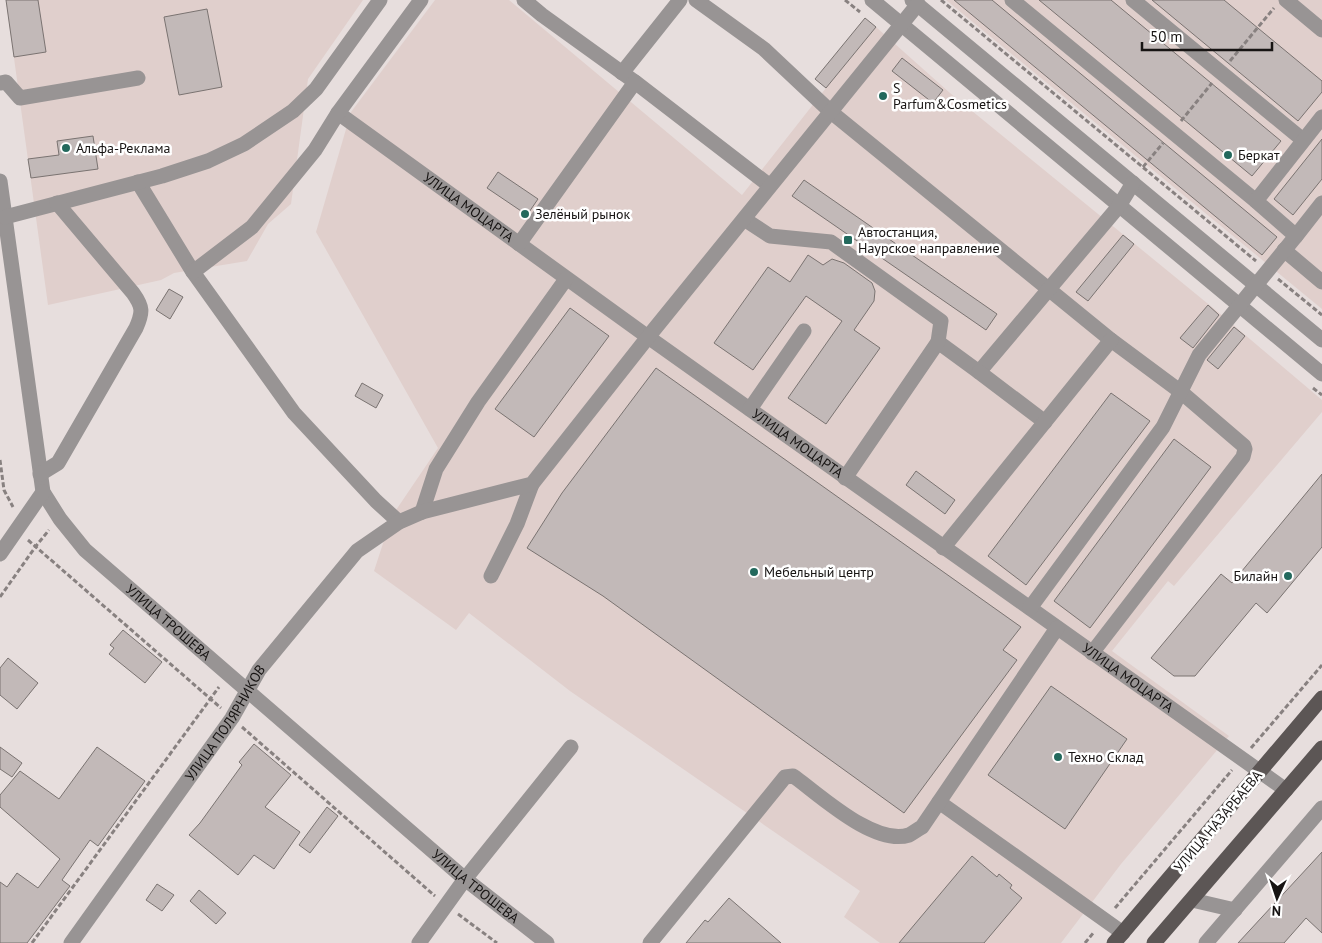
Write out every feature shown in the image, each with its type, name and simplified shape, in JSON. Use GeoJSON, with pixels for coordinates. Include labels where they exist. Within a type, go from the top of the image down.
{"type":"FeatureCollection","features":[{"type":"Feature","properties":{"kind":"main road","name":"УЛИЦА НАЗАРБАЕВА"},"geometry":{"type":"LineString","coordinates":[[1118,938],[1322,698]]}},
{"type":"Feature","properties":{"kind":"main road"},"geometry":{"type":"LineString","coordinates":[[1154,943],[1322,748]]}},
{"type":"Feature","properties":{"kind":"street"},"geometry":{"type":"LineString","coordinates":[[5,217],[138,182],[208,161],[244,144],[293,111],[316,90],[380,0]]}},
{"type":"Feature","properties":{"kind":"street"},"geometry":{"type":"LineString","coordinates":[[193,272],[252,227],[315,150],[338,113],[421,0]]}},
{"type":"Feature","properties":{"kind":"street"},"geometry":{"type":"LineString","coordinates":[[524,0],[635,82],[770,186]]}},
{"type":"Feature","properties":{"kind":"street"},"geometry":{"type":"LineString","coordinates":[[542,15],[547,0]]}},
{"type":"Feature","properties":{"kind":"street"},"geometry":{"type":"LineString","coordinates":[[622,73],[680,0]]}},
{"type":"Feature","properties":{"kind":"street"},"geometry":{"type":"LineString","coordinates":[[696,0],[764,49],[830,112],[1112,340],[1181,392],[1241,443],[1245,450],[1244,454],[1092,653]]}},
{"type":"Feature","properties":{"kind":"street"},"geometry":{"type":"LineString","coordinates":[[872,0],[1322,374]]}},
{"type":"Feature","properties":{"kind":"street"},"geometry":{"type":"LineString","coordinates":[[1012,0],[1296,236]]}},
{"type":"Feature","properties":{"kind":"street"},"geometry":{"type":"LineString","coordinates":[[1133,0],[1303,140]]}},
{"type":"Feature","properties":{"kind":"street"},"geometry":{"type":"LineString","coordinates":[[1286,0],[1322,30]]}},
{"type":"Feature","properties":{"kind":"street"},"geometry":{"type":"LineString","coordinates":[[492,576],[517,524],[532,484],[648,337],[920,3],[1322,340]]}},
{"type":"Feature","properties":{"kind":"street"},"geometry":{"type":"LineString","coordinates":[[0,83],[6,82],[20,98],[138,78]]}},
{"type":"Feature","properties":{"kind":"street"},"geometry":{"type":"LineString","coordinates":[[519,244],[635,82]]}},
{"type":"Feature","properties":{"kind":"street","name":"УЛИЦА МОЦАРТА"},"geometry":{"type":"LineString","coordinates":[[338,113],[566,279],[1286,790]]}},
{"type":"Feature","properties":{"kind":"street"},"geometry":{"type":"LineString","coordinates":[[1256,201],[1322,117]]}},
{"type":"Feature","properties":{"kind":"street","name":"УЛИЦА ТРОШЕВА"},"geometry":{"type":"LineString","coordinates":[[0,181],[43,492],[60,519],[85,550],[465,879],[547,943]]}},
{"type":"Feature","properties":{"kind":"street"},"geometry":{"type":"LineString","coordinates":[[138,182],[193,272],[294,413],[376,501],[399,522]]}},
{"type":"Feature","properties":{"kind":"street"},"geometry":{"type":"LineString","coordinates":[[979,372],[1119,206],[1133,183]]}},
{"type":"Feature","properties":{"kind":"street"},"geometry":{"type":"LineString","coordinates":[[40,474],[58,463],[136,328],[142,308],[133,293],[57,203]]}},
{"type":"Feature","properties":{"kind":"street"},"geometry":{"type":"LineString","coordinates":[[1030,608],[1163,427],[1199,355],[1322,203]]}},
{"type":"Feature","properties":{"kind":"street"},"geometry":{"type":"LineString","coordinates":[[744,219],[770,236],[831,242],[941,321],[938,342],[845,478]]}},
{"type":"Feature","properties":{"kind":"street"},"geometry":{"type":"LineString","coordinates":[[1284,250],[1322,282]]}},
{"type":"Feature","properties":{"kind":"street"},"geometry":{"type":"LineString","coordinates":[[422,512],[436,470],[446,452],[478,402],[566,279]]}},
{"type":"Feature","properties":{"kind":"street"},"geometry":{"type":"LineString","coordinates":[[750,409],[804,331]]}},
{"type":"Feature","properties":{"kind":"street"},"geometry":{"type":"LineString","coordinates":[[943,548],[1112,340]]}},
{"type":"Feature","properties":{"kind":"street"},"geometry":{"type":"LineString","coordinates":[[938,342],[1045,422]]}},
{"type":"Feature","properties":{"kind":"street","name":"УЛИЦА ПОЛЯРНИКОВ"},"geometry":{"type":"LineString","coordinates":[[71,943],[232,718],[259,670],[357,550],[399,522],[422,512],[532,484]]}},
{"type":"Feature","properties":{"kind":"street"},"geometry":{"type":"LineString","coordinates":[[0,554],[43,492]]}},
{"type":"Feature","properties":{"kind":"street"},"geometry":{"type":"LineString","coordinates":[[650,943],[785,778],[793,776],[859,824],[876,832],[895,836],[909,834],[922,826],[1057,628]]}},
{"type":"Feature","properties":{"kind":"street"},"geometry":{"type":"LineString","coordinates":[[419,943],[465,879],[571,747]]}},
{"type":"Feature","properties":{"kind":"street"},"geometry":{"type":"LineString","coordinates":[[939,802],[1104,920],[1118,938]]}},
{"type":"Feature","properties":{"kind":"street"},"geometry":{"type":"LineString","coordinates":[[1206,943],[1322,808]]}},
{"type":"Feature","properties":{"kind":"street"},"geometry":{"type":"LineString","coordinates":[[1192,900],[1235,910]]}},
{"type":"Feature","properties":{"kind":"path"},"geometry":{"type":"LineString","coordinates":[[941,0],[1322,315]]}},
{"type":"Feature","properties":{"kind":"path"},"geometry":{"type":"LineString","coordinates":[[0,597],[36,546],[60,519]]}},
{"type":"Feature","properties":{"kind":"path"},"geometry":{"type":"LineString","coordinates":[[1085,943],[1322,665]]}},
{"type":"Feature","properties":{"kind":"path"},"geometry":{"type":"LineString","coordinates":[[32,943],[228,674]]}},
{"type":"Feature","properties":{"kind":"shaded area"},"geometry":{"type":"Polygon","coordinates":[[[6,0],[363,0],[308,79],[291,204],[268,224],[247,261],[174,273],[161,280],[48,305],[6,0]]]}},
{"type":"Feature","properties":{"kind":"shaded area"},"geometry":{"type":"Polygon","coordinates":[[[435,0],[509,0],[742,195],[876,27],[950,93],[1218,312],[1322,400],[1322,412],[1174,586],[1168,581],[1112,651],[1229,736],[1121,864],[1061,943],[880,943],[844,917],[860,891],[570,691],[469,613],[456,630],[374,571],[392,516],[438,448],[316,232],[351,112],[435,0]]]}},
{"type":"Feature","properties":{"kind":"shaded area","name":"Беркат"},"geometry":{"type":"Polygon","coordinates":[[[946,0],[1322,0],[1322,309],[946,0]]]}},
{"type":"Feature","properties":{"kind":"building"},"geometry":{"type":"Polygon","coordinates":[[[6,0],[38,0],[46,52],[14,57],[6,0]]]}},
{"type":"Feature","properties":{"kind":"building"},"geometry":{"type":"Polygon","coordinates":[[[954,0],[992,0],[1277,237],[1262,255],[954,0]]]}},
{"type":"Feature","properties":{"kind":"building"},"geometry":{"type":"Polygon","coordinates":[[[1039,0],[1111,0],[1281,141],[1252,176],[1039,0]]]}},
{"type":"Feature","properties":{"kind":"building"},"geometry":{"type":"Polygon","coordinates":[[[1152,0],[1224,0],[1322,81],[1322,92],[1298,121],[1152,0]]]}},
{"type":"Feature","properties":{"kind":"building"},"geometry":{"type":"Polygon","coordinates":[[[207,9],[222,87],[179,95],[164,17],[207,9]]]}},
{"type":"Feature","properties":{"kind":"building"},"geometry":{"type":"Polygon","coordinates":[[[865,18],[876,27],[826,88],[815,79],[865,18]]]}},
{"type":"Feature","properties":{"kind":"building"},"geometry":{"type":"Polygon","coordinates":[[[902,58],[943,90],[933,103],[892,71],[902,58]]]}},
{"type":"Feature","properties":{"kind":"building"},"geometry":{"type":"Polygon","coordinates":[[[93,136],[98,169],[31,178],[28,159],[59,155],[57,141],[93,136]]]}},
{"type":"Feature","properties":{"kind":"building"},"geometry":{"type":"Polygon","coordinates":[[[1322,139],[1322,179],[1293,215],[1274,199],[1322,139]]]}},
{"type":"Feature","properties":{"kind":"building"},"geometry":{"type":"Polygon","coordinates":[[[498,172],[538,199],[527,215],[487,188],[498,172]]]}},
{"type":"Feature","properties":{"kind":"building"},"geometry":{"type":"Polygon","coordinates":[[[804,180],[997,314],[986,330],[792,196],[804,180]]]}},
{"type":"Feature","properties":{"kind":"building"},"geometry":{"type":"Polygon","coordinates":[[[1123,235],[1134,244],[1088,301],[1076,292],[1123,235]]]}},
{"type":"Feature","properties":{"kind":"building"},"geometry":{"type":"Polygon","coordinates":[[[808,255],[823,265],[832,259],[844,263],[872,283],[875,291],[874,301],[854,330],[880,348],[826,424],[788,398],[842,321],[806,296],[753,370],[714,343],[768,267],[790,282],[808,255]]]}},
{"type":"Feature","properties":{"kind":"building"},"geometry":{"type":"Polygon","coordinates":[[[169,289],[183,297],[170,319],[156,310],[169,289]]]}},
{"type":"Feature","properties":{"kind":"building"},"geometry":{"type":"Polygon","coordinates":[[[1208,305],[1219,315],[1193,348],[1180,338],[1208,305]]]}},
{"type":"Feature","properties":{"kind":"building"},"geometry":{"type":"Polygon","coordinates":[[[570,308],[609,336],[534,437],[495,409],[570,308]]]}},
{"type":"Feature","properties":{"kind":"building"},"geometry":{"type":"Polygon","coordinates":[[[1234,327],[1245,336],[1218,369],[1207,360],[1234,327]]]}},
{"type":"Feature","properties":{"kind":"building","name":"Мебельный центр"},"geometry":{"type":"Polygon","coordinates":[[[656,368],[1021,627],[1003,650],[1017,660],[904,813],[603,596],[527,548],[562,493],[656,368]]]}},
{"type":"Feature","properties":{"kind":"building"},"geometry":{"type":"Polygon","coordinates":[[[362,383],[383,395],[376,408],[355,396],[362,383]]]}},
{"type":"Feature","properties":{"kind":"building"},"geometry":{"type":"Polygon","coordinates":[[[1111,393],[1150,421],[1026,585],[988,556],[1111,393]]]}},
{"type":"Feature","properties":{"kind":"building"},"geometry":{"type":"Polygon","coordinates":[[[1174,439],[1211,467],[1090,628],[1054,601],[1174,439]]]}},
{"type":"Feature","properties":{"kind":"building"},"geometry":{"type":"Polygon","coordinates":[[[916,471],[955,500],[945,514],[906,485],[916,471]]]}},
{"type":"Feature","properties":{"kind":"building"},"geometry":{"type":"Polygon","coordinates":[[[1322,474],[1322,547],[1267,613],[1256,603],[1195,676],[1174,676],[1151,658],[1221,574],[1232,583],[1322,474]]]}},
{"type":"Feature","properties":{"kind":"building"},"geometry":{"type":"Polygon","coordinates":[[[123,630],[162,662],[145,683],[109,654],[114,648],[110,645],[123,630]]]}},
{"type":"Feature","properties":{"kind":"building"},"geometry":{"type":"Polygon","coordinates":[[[8,658],[38,683],[17,709],[0,695],[0,668],[8,658]]]}},
{"type":"Feature","properties":{"kind":"building","name":"Техно Склад"},"geometry":{"type":"Polygon","coordinates":[[[1051,686],[1127,739],[1065,829],[988,775],[1051,686]]]}},
{"type":"Feature","properties":{"kind":"building"},"geometry":{"type":"Polygon","coordinates":[[[254,744],[291,775],[265,807],[300,832],[274,869],[254,855],[238,875],[189,835],[200,823],[242,765],[239,762],[254,744]]]}},
{"type":"Feature","properties":{"kind":"building"},"geometry":{"type":"Polygon","coordinates":[[[0,747],[22,763],[12,777],[0,769],[0,747]]]}},
{"type":"Feature","properties":{"kind":"building"},"geometry":{"type":"Polygon","coordinates":[[[97,747],[145,781],[98,846],[90,840],[62,880],[70,886],[27,943],[0,943],[0,882],[7,887],[17,873],[38,888],[60,859],[0,807],[0,795],[20,771],[59,799],[97,747]]]}},
{"type":"Feature","properties":{"kind":"building"},"geometry":{"type":"Polygon","coordinates":[[[327,807],[338,816],[310,853],[299,845],[327,807]]]}},
{"type":"Feature","properties":{"kind":"building"},"geometry":{"type":"Polygon","coordinates":[[[1322,852],[1322,933],[1306,918],[1284,943],[1238,943],[1322,852]]]}},
{"type":"Feature","properties":{"kind":"building"},"geometry":{"type":"Polygon","coordinates":[[[972,856],[997,877],[999,874],[1012,885],[1010,888],[1022,898],[984,943],[899,943],[972,856]]]}},
{"type":"Feature","properties":{"kind":"building"},"geometry":{"type":"Polygon","coordinates":[[[157,884],[174,895],[162,911],[146,900],[157,884]]]}},
{"type":"Feature","properties":{"kind":"building"},"geometry":{"type":"Polygon","coordinates":[[[199,890],[226,913],[216,924],[190,901],[199,890]]]}},
{"type":"Feature","properties":{"kind":"building"},"geometry":{"type":"Polygon","coordinates":[[[729,898],[781,943],[686,943],[705,920],[708,922],[729,898]]]}},
{"type":"Feature","properties":{"kind":"place","name":"S Parfum&Cosmetics"},"geometry":{"type":"Point","coordinates":[883,96]}},
{"type":"Feature","properties":{"kind":"place","name":"Альфа-Реклама"},"geometry":{"type":"Point","coordinates":[66,148]}},
{"type":"Feature","properties":{"kind":"place","name":"Беркат"},"geometry":{"type":"Point","coordinates":[1228,155]}},
{"type":"Feature","properties":{"kind":"place","name":"Зелёный рынок"},"geometry":{"type":"Point","coordinates":[525,214]}},
{"type":"Feature","properties":{"kind":"place","name":"Автостанция, Наурское направление"},"geometry":{"type":"Point","coordinates":[848,240]}},
{"type":"Feature","properties":{"kind":"place","name":"Мебельный центр"},"geometry":{"type":"Point","coordinates":[754,572]}},
{"type":"Feature","properties":{"kind":"place","name":"Билайн"},"geometry":{"type":"Point","coordinates":[1288,576]}},
{"type":"Feature","properties":{"kind":"place","name":"Техно Склад"},"geometry":{"type":"Point","coordinates":[1058,757]}}]}
